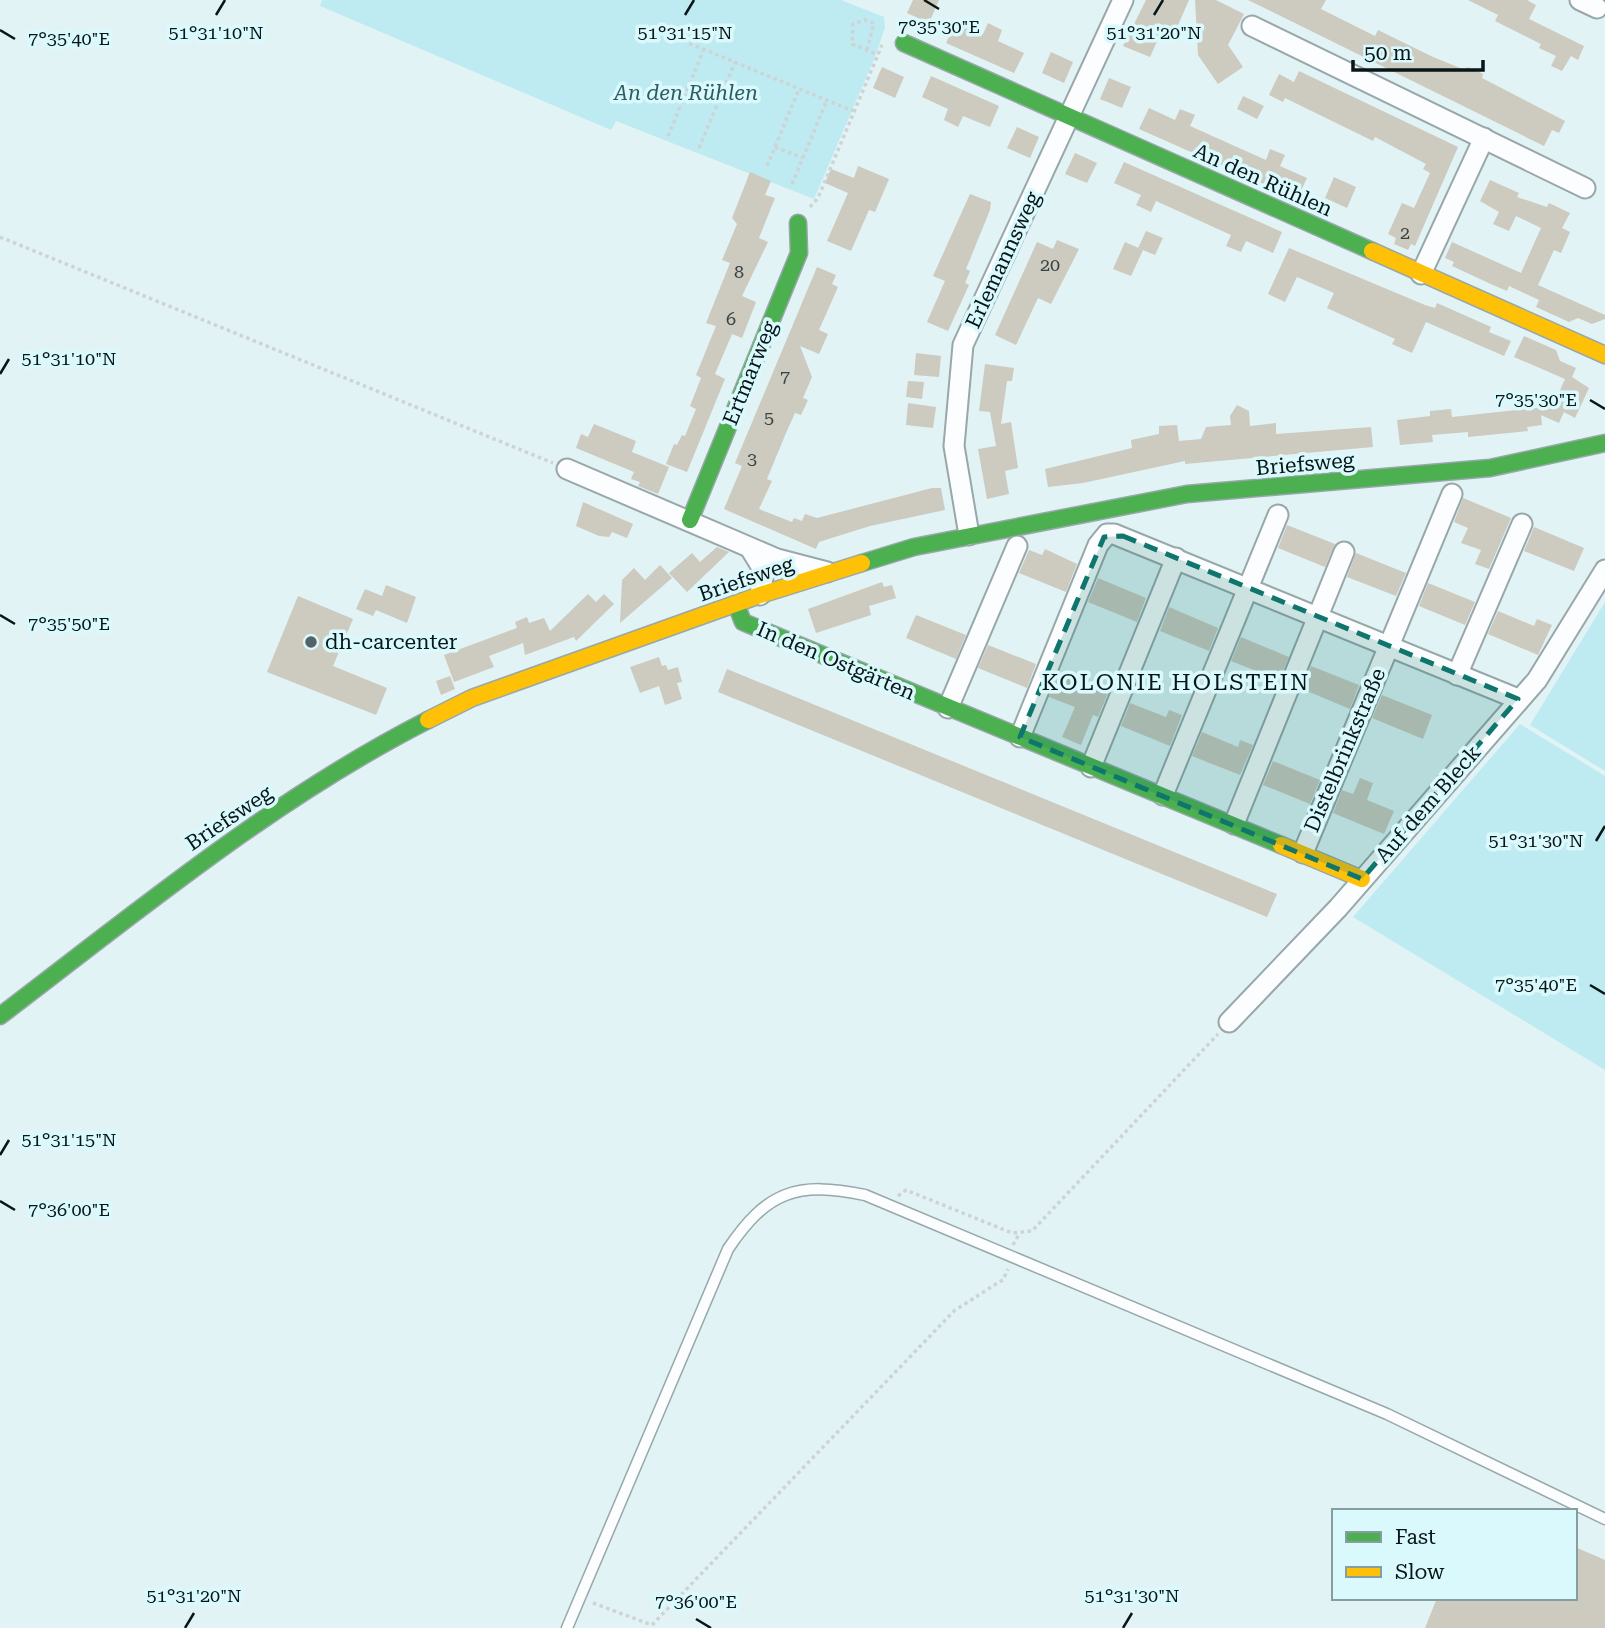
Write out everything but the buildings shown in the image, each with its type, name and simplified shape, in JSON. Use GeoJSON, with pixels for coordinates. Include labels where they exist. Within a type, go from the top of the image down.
{"type":"FeatureCollection","features":[{"type":"Feature","properties":{"kind":"street","name":"Erlemannsweg"},"geometry":{"type":"LineString","coordinates":[[969,534],[954,446],[963,345],[1123,0]]}},
{"type":"Feature","properties":{"kind":"street"},"geometry":{"type":"LineString","coordinates":[[1252,26],[1585,188]]}},
{"type":"Feature","properties":{"kind":"street","name":"An den Rühlen"},"geometry":{"type":"LineString","coordinates":[[897,43],[1605,355]]}},
{"type":"Feature","properties":{"kind":"street"},"geometry":{"type":"LineString","coordinates":[[1421,274],[1485,138]]}},
{"type":"Feature","properties":{"kind":"street","name":"Ertmarweg"},"geometry":{"type":"LineString","coordinates":[[690,520],[799,253],[798,223]]}},
{"type":"Feature","properties":{"kind":"street","name":"Briefsweg"},"geometry":{"type":"LineString","coordinates":[[0,1016],[232,840],[397,736],[472,698],[760,595],[914,547],[969,534],[1187,494],[1490,468],[1605,443]]}},
{"type":"Feature","properties":{"kind":"street"},"geometry":{"type":"LineString","coordinates":[[568,469],[750,548],[806,568],[831,573]]}},
{"type":"Feature","properties":{"kind":"street","name":"Distelbrinkstraße"},"geometry":{"type":"LineString","coordinates":[[1303,853],[1452,494]]}},
{"type":"Feature","properties":{"kind":"street"},"geometry":{"type":"LineString","coordinates":[[1163,795],[1205,687],[1278,515]]}},
{"type":"Feature","properties":{"kind":"street"},"geometry":{"type":"LineString","coordinates":[[1457,675],[1522,524]]}},
{"type":"Feature","properties":{"kind":"street","name":"Distelbrinkstraße"},"geometry":{"type":"LineString","coordinates":[[1020,737],[1098,545],[1107,534],[1123,536],[1518,699]]}},
{"type":"Feature","properties":{"kind":"street"},"geometry":{"type":"LineString","coordinates":[[948,708],[1017,546]]}},
{"type":"Feature","properties":{"kind":"street"},"geometry":{"type":"LineString","coordinates":[[750,548],[764,571],[760,595]]}},
{"type":"Feature","properties":{"kind":"street"},"geometry":{"type":"LineString","coordinates":[[1234,824],[1344,552]]}},
{"type":"Feature","properties":{"kind":"street"},"geometry":{"type":"LineString","coordinates":[[1091,767],[1176,558]]}},
{"type":"Feature","properties":{"kind":"street","name":"Auf dem Bleck"},"geometry":{"type":"LineString","coordinates":[[1229,1022],[1362,879],[1555,655],[1605,570]]}},
{"type":"Feature","properties":{"kind":"street","name":"In den Ostgärten"},"geometry":{"type":"LineString","coordinates":[[736,604],[743,622],[1362,879]]}},
{"type":"Feature","properties":{"kind":"lane"},"geometry":{"type":"LineString","coordinates":[[567,1628],[728,1249],[747,1221],[787,1193],[811,1189],[865,1195],[1387,1414],[1605,1519]]}},
{"type":"Feature","properties":{"kind":"path"},"geometry":{"type":"LineString","coordinates":[[867,50],[874,23],[858,21],[853,24],[852,44],[878,55]]}},
{"type":"Feature","properties":{"kind":"path"},"geometry":{"type":"LineString","coordinates":[[657,30],[853,111]]}},
{"type":"Feature","properties":{"kind":"path"},"geometry":{"type":"LineString","coordinates":[[798,223],[818,198],[883,45],[897,43]]}},
{"type":"Feature","properties":{"kind":"path"},"geometry":{"type":"LineString","coordinates":[[668,136],[704,49]]}},
{"type":"Feature","properties":{"kind":"path"},"geometry":{"type":"LineString","coordinates":[[699,148],[735,62]]}},
{"type":"Feature","properties":{"kind":"path"},"geometry":{"type":"LineString","coordinates":[[767,166],[799,89]]}},
{"type":"Feature","properties":{"kind":"path"},"geometry":{"type":"LineString","coordinates":[[792,184],[827,100]]}},
{"type":"Feature","properties":{"kind":"path"},"geometry":{"type":"LineString","coordinates":[[775,147],[803,158]]}},
{"type":"Feature","properties":{"kind":"path"},"geometry":{"type":"LineString","coordinates":[[0,237],[568,469]]}},
{"type":"Feature","properties":{"kind":"path"},"geometry":{"type":"LineString","coordinates":[[894,1208],[897,1198],[905,1190],[1021,1234],[1032,1231],[1229,1022]]}},
{"type":"Feature","properties":{"kind":"path"},"geometry":{"type":"LineString","coordinates":[[581,1598],[652,1625],[955,1310],[1003,1280],[1009,1266],[1008,1255]]}},
{"type":"Feature","properties":{"kind":"highlighted area"},"geometry":{"type":"Polygon","coordinates":[[[1123,536],[1518,699],[1362,879],[1020,737],[1104,537],[1123,536]]]}},
{"type":"Feature","properties":{"kind":"green space"},"geometry":{"type":"Polygon","coordinates":[[[322,0],[841,0],[884,17],[885,27],[875,57],[814,199],[616,121],[611,130],[320,6],[322,0]]]}},
{"type":"Feature","properties":{"kind":"green space"},"geometry":{"type":"Polygon","coordinates":[[[1605,602],[1605,771],[1530,725],[1605,602]]]}},
{"type":"Feature","properties":{"kind":"green space"},"geometry":{"type":"Polygon","coordinates":[[[1520,724],[1605,776],[1605,1070],[1353,917],[1520,724]]]}},
{"type":"Feature","properties":{"kind":"traffic: fast"},"geometry":{"type":"LineString","coordinates":[[904,43],[1372,251]]}},
{"type":"Feature","properties":{"kind":"traffic: fast"},"geometry":{"type":"LineString","coordinates":[[690,520],[799,253],[798,223]]}},
{"type":"Feature","properties":{"kind":"traffic: fast"},"geometry":{"type":"LineString","coordinates":[[862,563],[914,547],[1187,494],[1490,468],[1605,443]]}},
{"type":"Feature","properties":{"kind":"traffic: fast"},"geometry":{"type":"LineString","coordinates":[[736,604],[743,622],[1281,845]]}},
{"type":"Feature","properties":{"kind":"traffic: fast"},"geometry":{"type":"LineString","coordinates":[[0,1016],[155,897],[261,821],[371,751],[428,720]]}},
{"type":"Feature","properties":{"kind":"traffic: slow"},"geometry":{"type":"LineString","coordinates":[[1372,251],[1605,355]]}},
{"type":"Feature","properties":{"kind":"traffic: slow"},"geometry":{"type":"LineString","coordinates":[[428,720],[472,698],[760,595],[862,563]]}},
{"type":"Feature","properties":{"kind":"traffic: slow"},"geometry":{"type":"LineString","coordinates":[[1281,845],[1362,879]]}},
{"type":"Feature","properties":{"kind":"place","name":"dh-carcenter"},"geometry":{"type":"Point","coordinates":[311,642]}},
{"type":"Feature","properties":{"kind":"district","name":"KOLONIE HOLSTEIN"},"geometry":{"type":"Point","coordinates":[1176,682]}}]}
